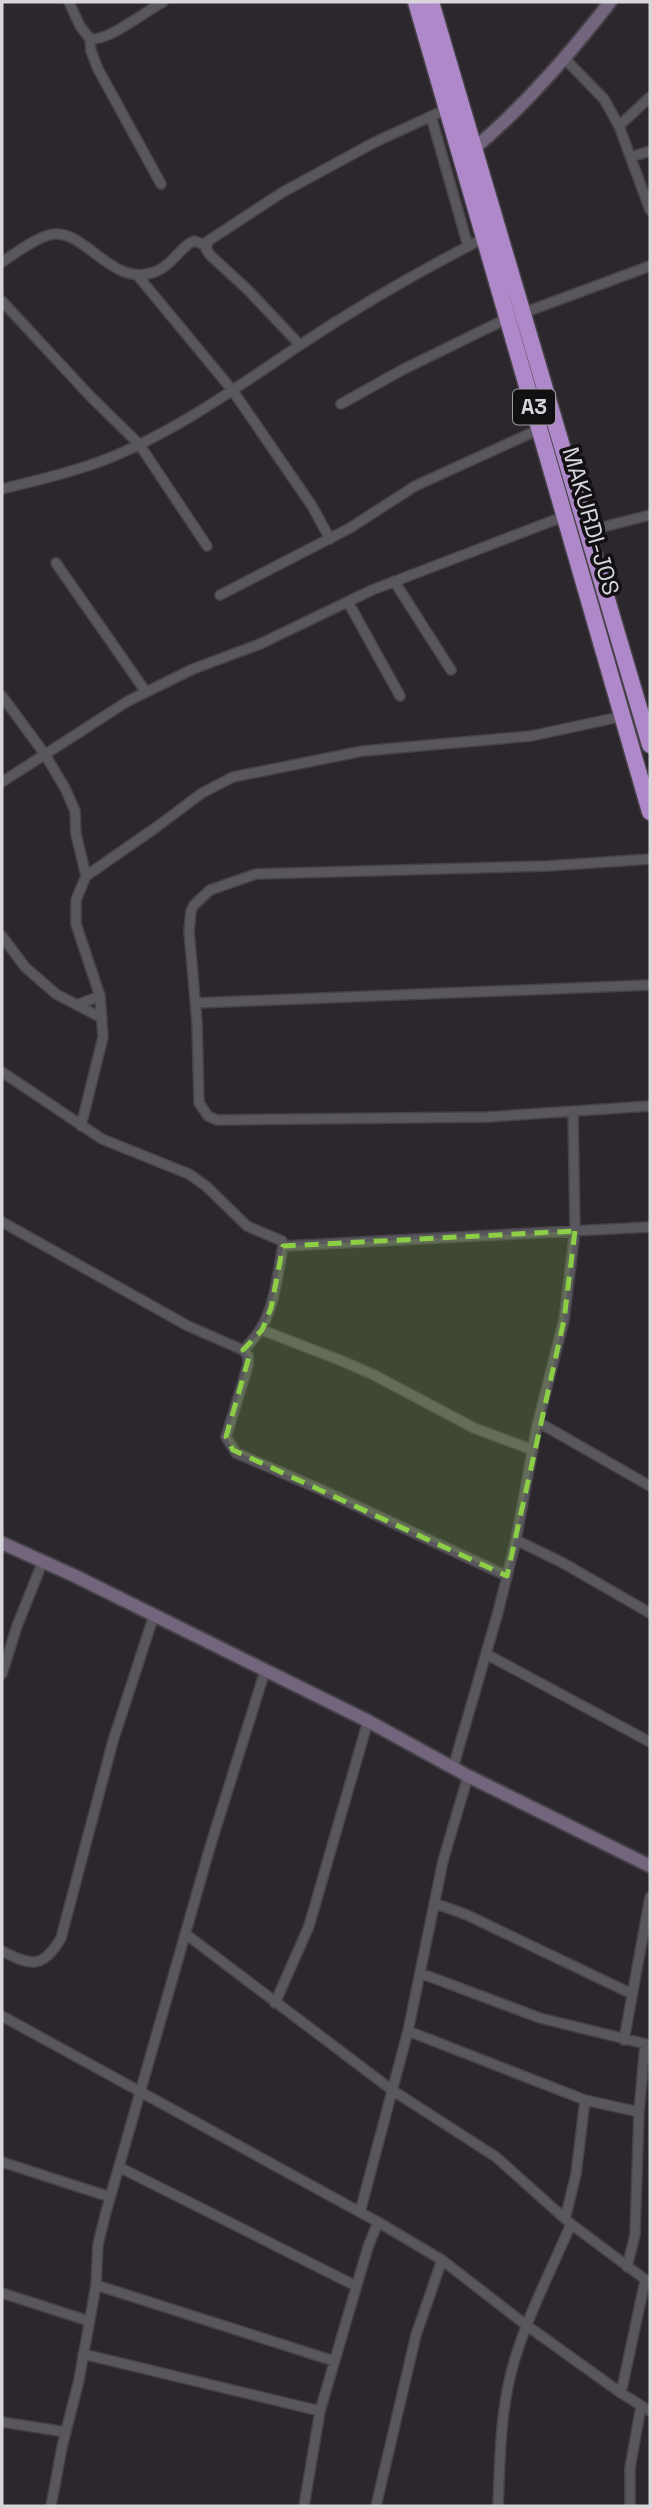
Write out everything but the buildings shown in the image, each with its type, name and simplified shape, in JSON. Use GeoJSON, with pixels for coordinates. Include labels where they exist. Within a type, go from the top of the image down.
{"type":"FeatureCollection","features":[{"type":"Feature","properties":{"kind":"highway","name":"MAKURDI-JOS"},"geometry":{"type":"LineString","coordinates":[[416,2],[447,108],[467,154],[515,315],[587,531],[647,722],[650,745]]}},
{"type":"Feature","properties":{"kind":"highway","name":"MAKURDI-JOS"},"geometry":{"type":"LineString","coordinates":[[431,2],[486,237],[515,315],[540,429],[650,812]]}},
{"type":"Feature","properties":{"kind":"street"},"geometry":{"type":"LineString","coordinates":[[69,2],[80,26],[90,39],[91,51],[98,69],[161,184]]}},
{"type":"Feature","properties":{"kind":"street"},"geometry":{"type":"LineString","coordinates":[[90,39],[111,33],[163,2]]}},
{"type":"Feature","properties":{"kind":"street"},"geometry":{"type":"LineString","coordinates":[[447,171],[495,130],[565,58],[610,2]]}},
{"type":"Feature","properties":{"kind":"street"},"geometry":{"type":"LineString","coordinates":[[565,58],[604,99],[619,126],[650,210]]}},
{"type":"Feature","properties":{"kind":"street"},"geometry":{"type":"LineString","coordinates":[[619,126],[650,97]]}},
{"type":"Feature","properties":{"kind":"street"},"geometry":{"type":"LineString","coordinates":[[206,245],[210,239],[283,192],[375,142],[447,108]]}},
{"type":"Feature","properties":{"kind":"street"},"geometry":{"type":"LineString","coordinates":[[430,116],[468,246]]}},
{"type":"Feature","properties":{"kind":"street"},"geometry":{"type":"LineString","coordinates":[[631,157],[650,151]]}},
{"type":"Feature","properties":{"kind":"street"},"geometry":{"type":"LineString","coordinates":[[2,262],[40,239],[58,234],[78,242],[126,274],[138,276],[159,271],[194,241],[206,245],[210,255],[248,289],[300,345]]}},
{"type":"Feature","properties":{"kind":"street"},"geometry":{"type":"LineString","coordinates":[[2,489],[64,474],[106,460],[139,444],[233,391],[300,345],[486,237]]}},
{"type":"Feature","properties":{"kind":"street"},"geometry":{"type":"LineString","coordinates":[[341,404],[402,370],[515,315],[650,266]]}},
{"type":"Feature","properties":{"kind":"street"},"geometry":{"type":"LineString","coordinates":[[138,276],[233,391],[312,506],[330,539]]}},
{"type":"Feature","properties":{"kind":"street"},"geometry":{"type":"LineString","coordinates":[[2,301],[90,396],[139,444],[207,546]]}},
{"type":"Feature","properties":{"kind":"street"},"geometry":{"type":"LineString","coordinates":[[220,595],[330,539],[415,486],[540,429]]}},
{"type":"Feature","properties":{"kind":"street"},"geometry":{"type":"LineString","coordinates":[[587,531],[650,515]]}},
{"type":"Feature","properties":{"kind":"street"},"geometry":{"type":"LineString","coordinates":[[2,782],[44,753],[146,692],[192,669],[260,644],[394,581],[565,516]]}},
{"type":"Feature","properties":{"kind":"street"},"geometry":{"type":"LineString","coordinates":[[56,564],[146,692]]}},
{"type":"Feature","properties":{"kind":"street"},"geometry":{"type":"LineString","coordinates":[[394,581],[451,670]]}},
{"type":"Feature","properties":{"kind":"street"},"geometry":{"type":"LineString","coordinates":[[348,602],[400,696]]}},
{"type":"Feature","properties":{"kind":"street"},"geometry":{"type":"LineString","coordinates":[[2,696],[44,753],[72,800],[76,834],[86,876]]}},
{"type":"Feature","properties":{"kind":"street"},"geometry":{"type":"LineString","coordinates":[[81,1126],[103,1037],[100,996],[76,923],[76,900],[86,876],[202,793],[233,777],[363,751],[531,736],[624,716]]}},
{"type":"Feature","properties":{"kind":"street"},"geometry":{"type":"LineString","coordinates":[[650,859],[547,866],[256,874],[210,890],[194,905],[189,931],[196,1003],[199,1103],[208,1116],[217,1120],[473,1117],[650,1107]]}},
{"type":"Feature","properties":{"kind":"street"},"geometry":{"type":"LineString","coordinates":[[2,936],[25,967],[56,994],[102,1018]]}},
{"type":"Feature","properties":{"kind":"street"},"geometry":{"type":"LineString","coordinates":[[196,1003],[650,985]]}},
{"type":"Feature","properties":{"kind":"street"},"geometry":{"type":"LineString","coordinates":[[79,1004],[100,996]]}},
{"type":"Feature","properties":{"kind":"street"},"geometry":{"type":"LineString","coordinates":[[2,1072],[102,1139],[189,1174],[206,1186],[247,1226],[278,1237],[282,1241],[271,1308],[262,1330],[243,1350]]}},
{"type":"Feature","properties":{"kind":"street"},"geometry":{"type":"LineString","coordinates":[[453,1768],[516,1540],[538,1422],[564,1320],[575,1231],[573,1111]]}},
{"type":"Feature","properties":{"kind":"street"},"geometry":{"type":"LineString","coordinates":[[2,1224],[188,1326],[243,1350],[248,1356],[248,1365],[226,1437],[233,1450],[507,1576]]}},
{"type":"Feature","properties":{"kind":"street"},"geometry":{"type":"LineString","coordinates":[[283,1246],[650,1227]]}},
{"type":"Feature","properties":{"kind":"street"},"geometry":{"type":"LineString","coordinates":[[262,1330],[353,1365],[474,1428],[533,1450]]}},
{"type":"Feature","properties":{"kind":"street"},"geometry":{"type":"LineString","coordinates":[[538,1422],[650,1486]]}},
{"type":"Feature","properties":{"kind":"street"},"geometry":{"type":"LineString","coordinates":[[516,1540],[650,1612]]}},
{"type":"Feature","properties":{"kind":"street"},"geometry":{"type":"LineString","coordinates":[[2,1543],[368,1721],[468,1776],[650,1866]]}},
{"type":"Feature","properties":{"kind":"street"},"geometry":{"type":"LineString","coordinates":[[2,1674],[17,1626],[43,1561]]}},
{"type":"Feature","properties":{"kind":"street"},"geometry":{"type":"LineString","coordinates":[[2,1951],[23,1962],[34,1963],[52,1953],[61,1938],[113,1741],[154,1615]]}},
{"type":"Feature","properties":{"kind":"street"},"geometry":{"type":"LineString","coordinates":[[486,1654],[650,1742]]}},
{"type":"Feature","properties":{"kind":"street"},"geometry":{"type":"LineString","coordinates":[[51,2506],[96,2285],[98,2244],[110,2197],[210,1847],[265,1671]]}},
{"type":"Feature","properties":{"kind":"street"},"geometry":{"type":"LineString","coordinates":[[275,2003],[309,1926],[368,1721]]}},
{"type":"Feature","properties":{"kind":"street"},"geometry":{"type":"LineString","coordinates":[[360,2212],[408,2031],[443,1861],[468,1776]]}},
{"type":"Feature","properties":{"kind":"street"},"geometry":{"type":"LineString","coordinates":[[624,2040],[650,1897]]}},
{"type":"Feature","properties":{"kind":"street"},"geometry":{"type":"LineString","coordinates":[[434,1903],[467,1915],[632,1994]]}},
{"type":"Feature","properties":{"kind":"street"},"geometry":{"type":"LineString","coordinates":[[187,1935],[392,2090],[496,2157],[568,2222],[648,2282],[621,2393]]}},
{"type":"Feature","properties":{"kind":"street"},"geometry":{"type":"LineString","coordinates":[[420,1973],[540,2018],[648,2044],[639,2112],[635,2235],[627,2267]]}},
{"type":"Feature","properties":{"kind":"street"},"geometry":{"type":"LineString","coordinates":[[2,2016],[360,2212],[442,2260],[526,2325],[650,2411]]}},
{"type":"Feature","properties":{"kind":"street"},"geometry":{"type":"LineString","coordinates":[[408,2031],[586,2100],[639,2112]]}},
{"type":"Feature","properties":{"kind":"street"},"geometry":{"type":"LineString","coordinates":[[498,2506],[499,2448],[511,2374],[526,2325],[568,2222],[586,2100]]}},
{"type":"Feature","properties":{"kind":"street"},"geometry":{"type":"LineString","coordinates":[[2,2162],[110,2197]]}},
{"type":"Feature","properties":{"kind":"street"},"geometry":{"type":"LineString","coordinates":[[119,2167],[356,2286]]}},
{"type":"Feature","properties":{"kind":"street"},"geometry":{"type":"LineString","coordinates":[[304,2506],[320,2411],[356,2286],[378,2222]]}},
{"type":"Feature","properties":{"kind":"street"},"geometry":{"type":"LineString","coordinates":[[376,2506],[416,2335],[442,2260]]}},
{"type":"Feature","properties":{"kind":"street"},"geometry":{"type":"LineString","coordinates":[[96,2285],[334,2361]]}},
{"type":"Feature","properties":{"kind":"street"},"geometry":{"type":"LineString","coordinates":[[2,2293],[89,2321]]}},
{"type":"Feature","properties":{"kind":"street"},"geometry":{"type":"LineString","coordinates":[[83,2354],[320,2411]]}},
{"type":"Feature","properties":{"kind":"street"},"geometry":{"type":"LineString","coordinates":[[630,2506],[630,2468],[641,2406]]}},
{"type":"Feature","properties":{"kind":"street"},"geometry":{"type":"LineString","coordinates":[[2,2422],[66,2432]]}},
{"type":"Feature","properties":{"kind":"highlighted area"},"geometry":{"type":"Polygon","coordinates":[[[575,1231],[564,1320],[507,1576],[233,1450],[226,1437],[249,1357],[243,1350],[262,1330],[271,1308],[283,1246],[575,1231]]]}}]}
